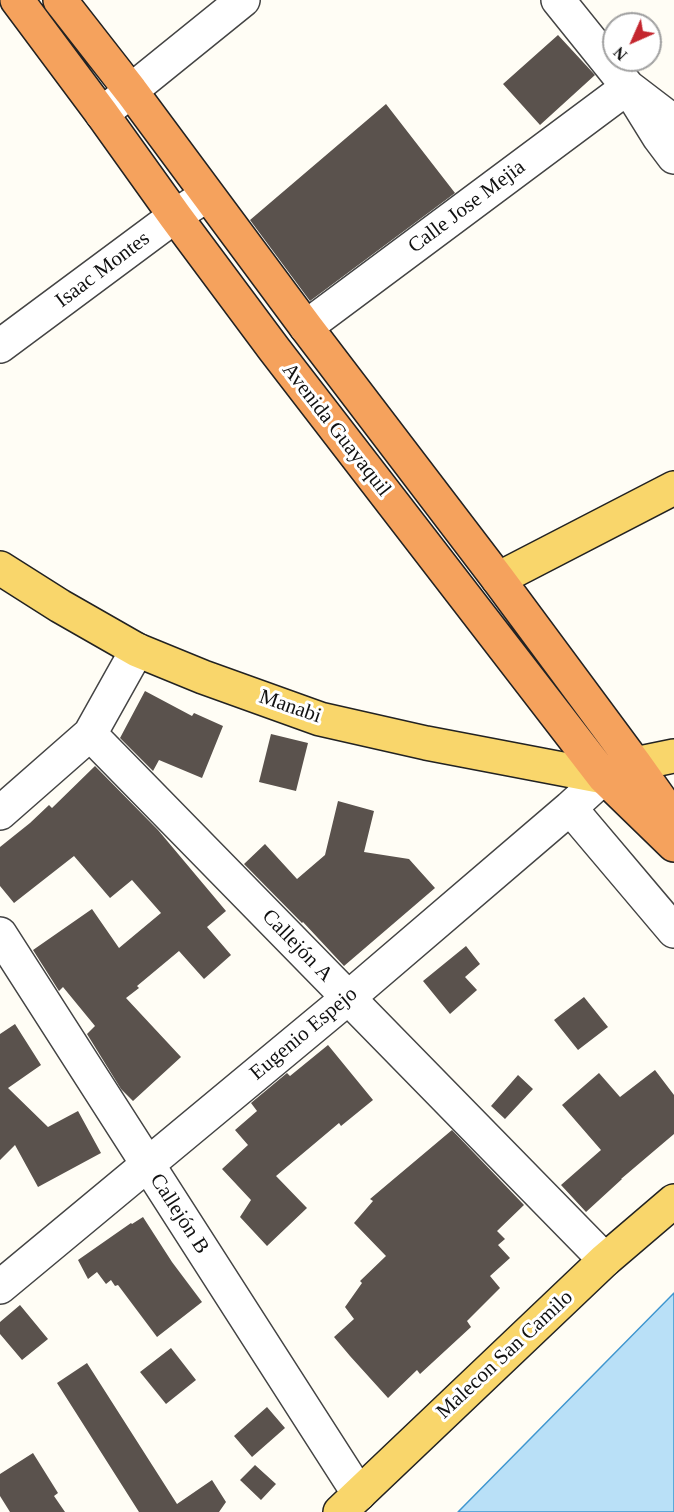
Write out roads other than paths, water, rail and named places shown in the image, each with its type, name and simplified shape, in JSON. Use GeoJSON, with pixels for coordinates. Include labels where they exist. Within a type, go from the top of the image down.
{"type":"FeatureCollection","features":[{"type":"Feature","properties":{"kind":"highway","name":"Avenida Guayaquil"},"geometry":{"type":"LineString","coordinates":[[17,0],[288,368],[604,777],[674,845]]}},
{"type":"Feature","properties":{"kind":"highway","name":"Avenida Guayaquil"},"geometry":{"type":"LineString","coordinates":[[60,0],[498,579],[674,819]]}},
{"type":"Feature","properties":{"kind":"main road"},"geometry":{"type":"LineString","coordinates":[[498,579],[674,488]]}},
{"type":"Feature","properties":{"kind":"main road","name":"Manabi"},"geometry":{"type":"LineString","coordinates":[[0,568],[137,650],[203,677],[320,719],[438,745],[604,777]]}},
{"type":"Feature","properties":{"kind":"main road"},"geometry":{"type":"LineString","coordinates":[[635,764],[674,756]]}},
{"type":"Feature","properties":{"kind":"main road","name":"Malecon San Camilo"},"geometry":{"type":"LineString","coordinates":[[349,1503],[605,1260],[674,1200]]}},
{"type":"Feature","properties":{"kind":"street"},"geometry":{"type":"LineString","coordinates":[[0,14],[17,0]]}},
{"type":"Feature","properties":{"kind":"street"},"geometry":{"type":"LineString","coordinates":[[102,114],[243,0]]}},
{"type":"Feature","properties":{"kind":"street"},"geometry":{"type":"LineString","coordinates":[[558,0],[628,87],[674,157]]}},
{"type":"Feature","properties":{"kind":"street"},"geometry":{"type":"LineString","coordinates":[[628,87],[674,122]]}},
{"type":"Feature","properties":{"kind":"street","name":"Calle Jose Mejia"},"geometry":{"type":"LineString","coordinates":[[306,327],[628,87]]}},
{"type":"Feature","properties":{"kind":"street","name":"Isaac Montes"},"geometry":{"type":"LineString","coordinates":[[0,346],[175,216],[207,195]]}},
{"type":"Feature","properties":{"kind":"street"},"geometry":{"type":"LineString","coordinates":[[0,813],[90,735],[137,650]]}},
{"type":"Feature","properties":{"kind":"street","name":"Callejón A"},"geometry":{"type":"LineString","coordinates":[[90,735],[605,1260]]}},
{"type":"Feature","properties":{"kind":"street","name":"Eugenio Espejo"},"geometry":{"type":"LineString","coordinates":[[0,1287],[348,998],[604,777]]}},
{"type":"Feature","properties":{"kind":"street"},"geometry":{"type":"LineString","coordinates":[[570,808],[674,931]]}},
{"type":"Feature","properties":{"kind":"street","name":"Callejón B"},"geometry":{"type":"LineString","coordinates":[[0,934],[147,1164],[349,1503]]}},
{"type":"Feature","properties":{"kind":"water"},"geometry":{"type":"Polygon","coordinates":[[[674,1293],[674,1512],[458,1512],[674,1293]]]}}]}
